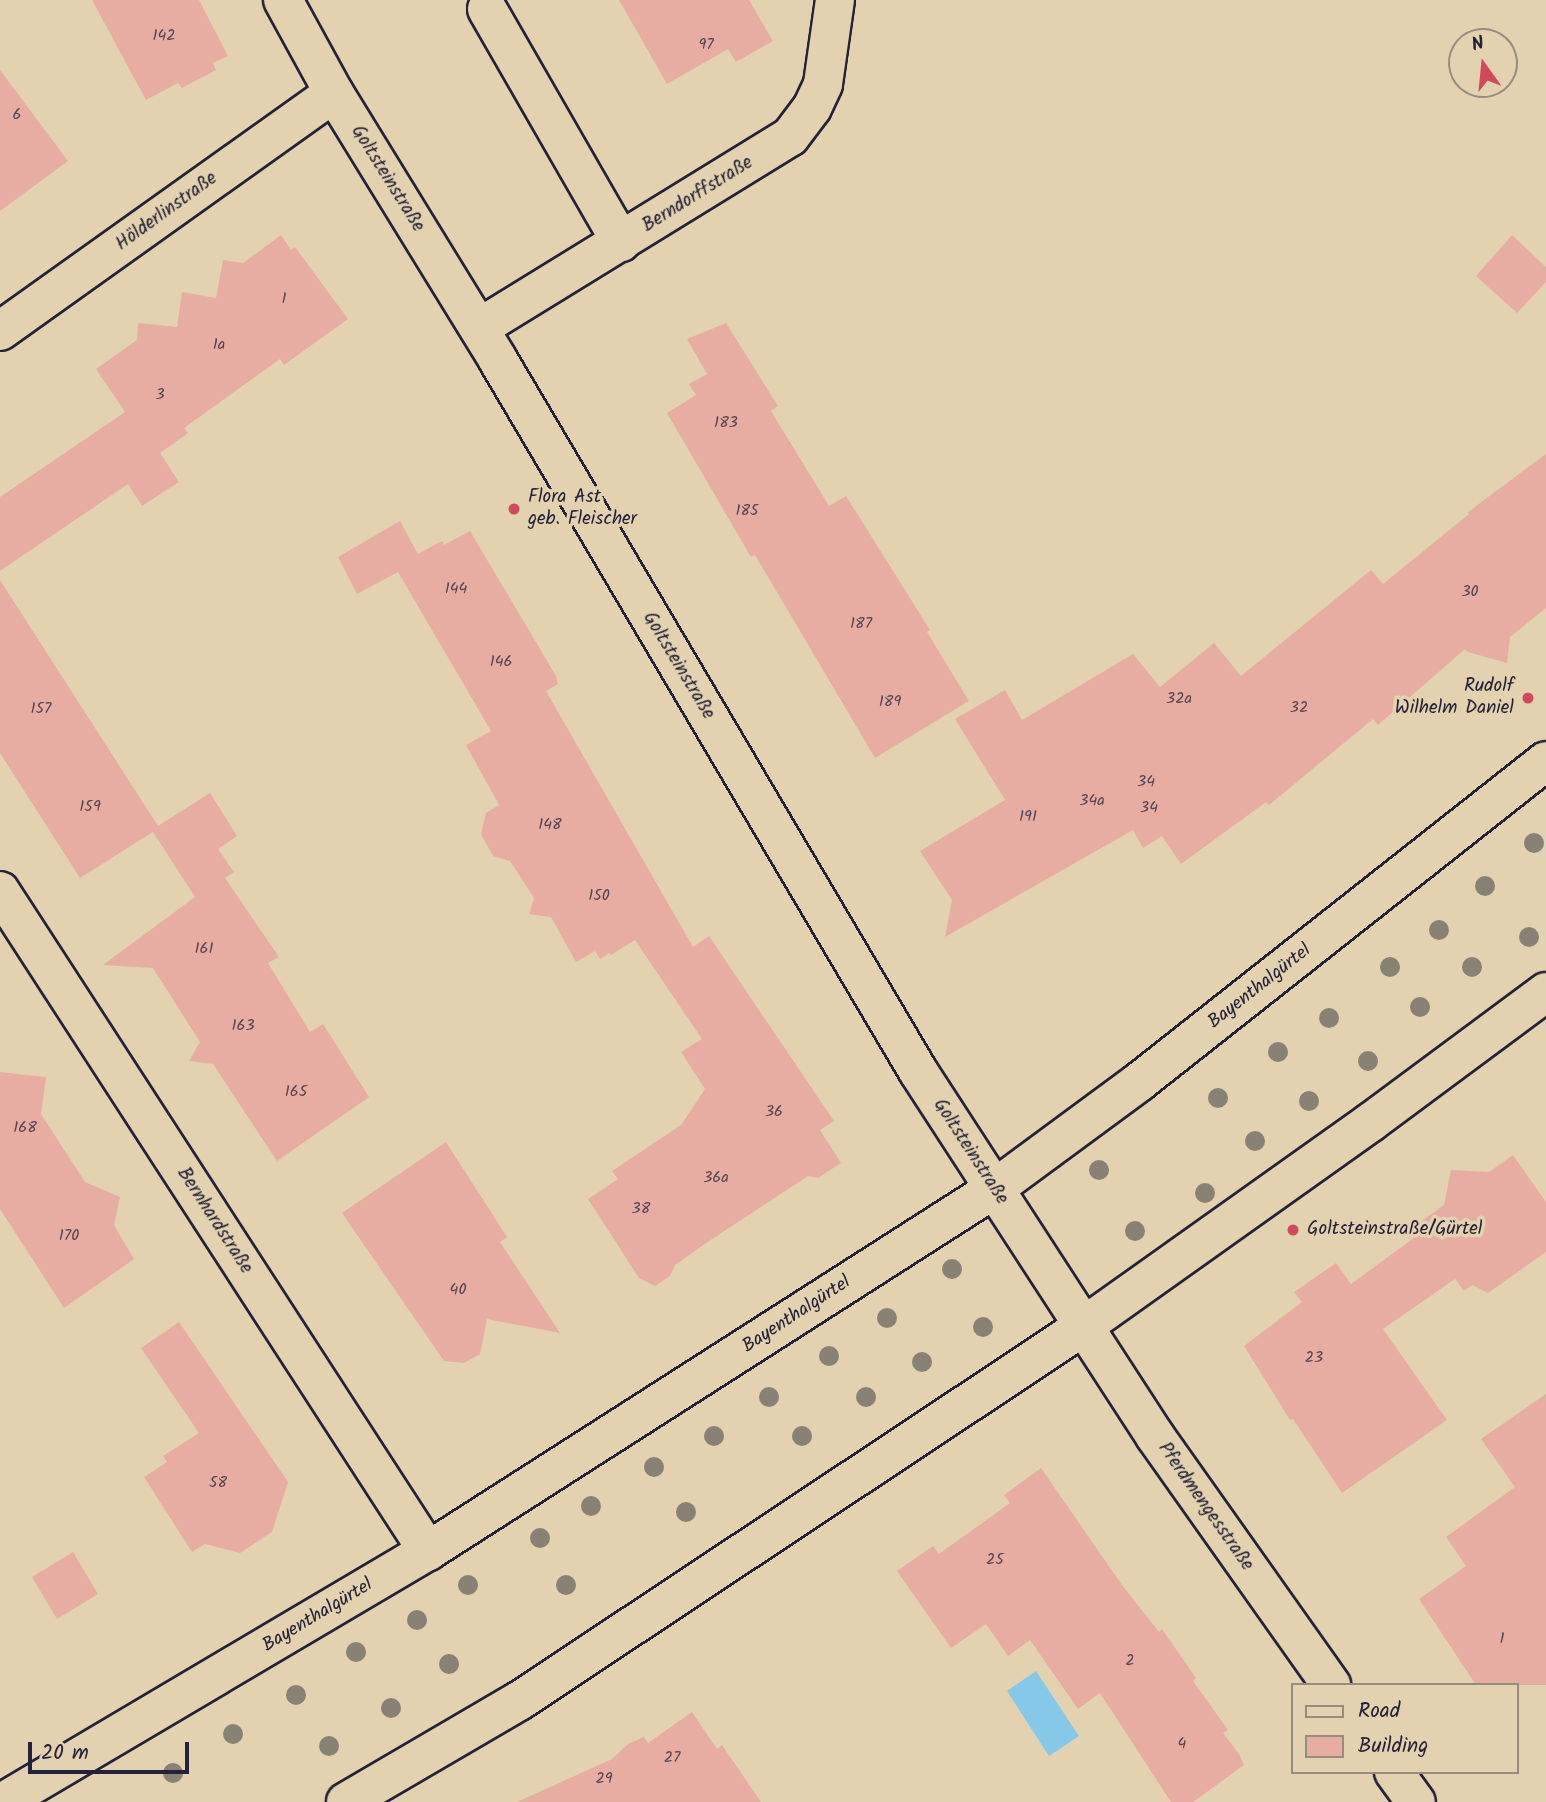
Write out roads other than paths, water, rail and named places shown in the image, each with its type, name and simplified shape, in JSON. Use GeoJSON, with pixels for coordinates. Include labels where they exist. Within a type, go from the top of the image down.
{"type":"FeatureCollection","features":[{"type":"Feature","properties":{"kind":"street","name":"Goltsteinstraße"},"geometry":{"type":"LineString","coordinates":[[283,0],[334,93],[478,328],[904,1048],[1084,1326]]}},
{"type":"Feature","properties":{"kind":"street","name":"Berndorffstraße"},"geometry":{"type":"LineString","coordinates":[[478,328],[790,137],[812,108],[823,84],[835,0]]}},
{"type":"Feature","properties":{"kind":"street"},"geometry":{"type":"LineString","coordinates":[[487,9],[621,242]]}},
{"type":"Feature","properties":{"kind":"street","name":"Hölderlinstraße"},"geometry":{"type":"LineString","coordinates":[[0,331],[334,93]]}},
{"type":"Feature","properties":{"kind":"street","name":"Bayenthalgürtel"},"geometry":{"type":"LineString","coordinates":[[3,1802],[428,1551],[994,1189],[1150,1074],[1546,761]]}},
{"type":"Feature","properties":{"kind":"street","name":"Bernhardstraße"},"geometry":{"type":"LineString","coordinates":[[0,891],[428,1551]]}},
{"type":"Feature","properties":{"kind":"street"},"geometry":{"type":"LineString","coordinates":[[346,1802],[519,1701],[993,1383],[1084,1326],[1371,1122],[1546,992]]}},
{"type":"Feature","properties":{"kind":"street","name":"Pferdmengesstraße"},"geometry":{"type":"LineString","coordinates":[[1084,1326],[1224,1535],[1330,1683]]}},
{"type":"Feature","properties":{"kind":"street"},"geometry":{"type":"LineString","coordinates":[[1395,1774],[1416,1802]]}},
{"type":"Feature","properties":{"kind":"water"},"geometry":{"type":"Polygon","coordinates":[[[1036,1671],[1079,1736],[1049,1756],[1007,1691],[1036,1671]]]}},
{"type":"Feature","properties":{"kind":"place","name":"Flora Ast geb. Fleischer"},"geometry":{"type":"Point","coordinates":[514,509]}},
{"type":"Feature","properties":{"kind":"place","name":"Rudolf Wilhelm Daniel"},"geometry":{"type":"Point","coordinates":[1528,698]}},
{"type":"Feature","properties":{"kind":"place","name":"Goltsteinstraße/Gürtel"},"geometry":{"type":"Point","coordinates":[1293,1230]}}]}
